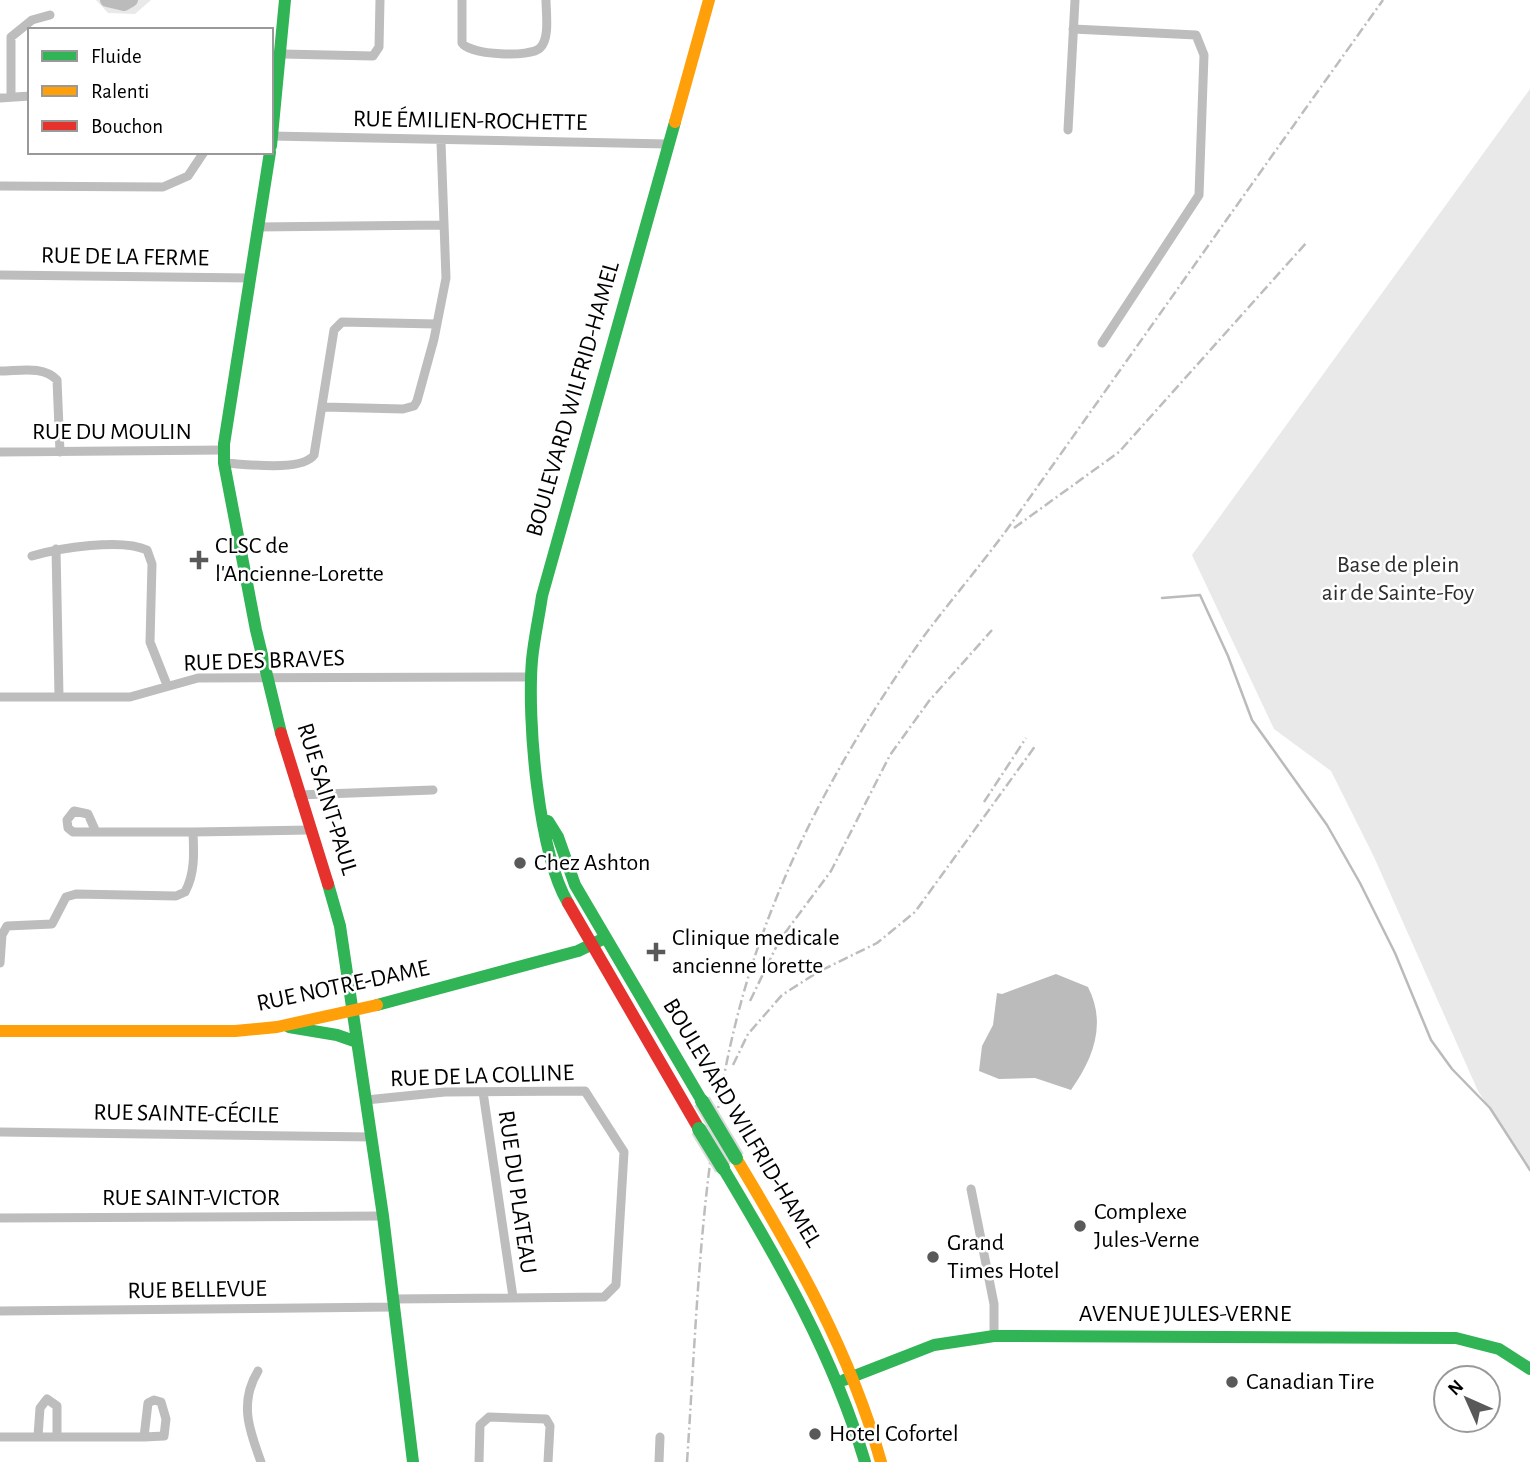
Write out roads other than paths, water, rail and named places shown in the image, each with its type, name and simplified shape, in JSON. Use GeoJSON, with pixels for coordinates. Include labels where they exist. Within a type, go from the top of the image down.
{"type":"FeatureCollection","features":[{"type":"Feature","properties":{"kind":"street"},"geometry":{"type":"LineString","coordinates":[[273,130],[285,0]]}},
{"type":"Feature","properties":{"kind":"street"},"geometry":{"type":"LineString","coordinates":[[282,54],[373,56],[379,47],[380,0]]}},
{"type":"Feature","properties":{"kind":"street"},"geometry":{"type":"LineString","coordinates":[[462,0],[462,43],[465,47],[477,52],[528,53],[538,51],[545,41],[546,0]]}},
{"type":"Feature","properties":{"kind":"street","name":"BOULEVARD WILFRID-HAMEL"},"geometry":{"type":"LineString","coordinates":[[709,0],[542,596],[532,677],[537,766],[548,847],[564,897],[590,946],[848,1379],[873,1431],[881,1462]]}},
{"type":"Feature","properties":{"kind":"street"},"geometry":{"type":"LineString","coordinates":[[1068,130],[1075,0]]}},
{"type":"Feature","properties":{"kind":"street"},"geometry":{"type":"LineString","coordinates":[[11,96],[11,37],[32,20],[50,15]]}},
{"type":"Feature","properties":{"kind":"street"},"geometry":{"type":"LineString","coordinates":[[1073,29],[1196,35],[1204,55],[1199,195],[1102,342]]}},
{"type":"Feature","properties":{"kind":"street"},"geometry":{"type":"LineString","coordinates":[[0,99],[28,96]]}},
{"type":"Feature","properties":{"kind":"street","name":"RUE ÉMILIEN-ROCHETTE"},"geometry":{"type":"LineString","coordinates":[[273,139],[667,144]]}},
{"type":"Feature","properties":{"kind":"street"},"geometry":{"type":"LineString","coordinates":[[323,407],[403,409],[414,406],[446,278],[441,142]]}},
{"type":"Feature","properties":{"kind":"street"},"geometry":{"type":"LineString","coordinates":[[0,186],[163,187],[188,176],[203,154]]}},
{"type":"Feature","properties":{"kind":"street","name":"RUE SAINT-PAUL"},"geometry":{"type":"LineString","coordinates":[[270,154],[224,457],[267,678],[298,795],[330,883],[372,1137],[413,1462]]}},
{"type":"Feature","properties":{"kind":"street"},"geometry":{"type":"LineString","coordinates":[[257,227],[443,225]]}},
{"type":"Feature","properties":{"kind":"street","name":"RUE DE LA FERME"},"geometry":{"type":"LineString","coordinates":[[0,275],[249,278]]}},
{"type":"Feature","properties":{"kind":"street","name":"RUE DU MOULIN"},"geometry":{"type":"LineString","coordinates":[[0,452],[224,457],[304,464],[314,455],[334,330],[342,322],[436,324]]}},
{"type":"Feature","properties":{"kind":"street"},"geometry":{"type":"LineString","coordinates":[[0,371],[38,370],[57,380],[60,452]]}},
{"type":"Feature","properties":{"kind":"street"},"geometry":{"type":"LineString","coordinates":[[32,556],[56,549],[131,546],[147,551],[152,564],[150,642],[167,685]]}},
{"type":"Feature","properties":{"kind":"street"},"geometry":{"type":"LineString","coordinates":[[56,549],[58,696]]}},
{"type":"Feature","properties":{"kind":"street","name":"RUE DES BRAVES"},"geometry":{"type":"LineString","coordinates":[[0,697],[130,697],[198,678],[442,675],[532,677]]}},
{"type":"Feature","properties":{"kind":"street"},"geometry":{"type":"LineString","coordinates":[[298,795],[432,790]]}},
{"type":"Feature","properties":{"kind":"street","name":"BOULEVARD WILFRID-HAMEL"},"geometry":{"type":"LineString","coordinates":[[545,817],[558,837],[575,885],[605,938],[816,1291],[848,1379],[865,1462]]}},
{"type":"Feature","properties":{"kind":"street"},"geometry":{"type":"LineString","coordinates":[[96,832],[309,830]]}},
{"type":"Feature","properties":{"kind":"street"},"geometry":{"type":"LineString","coordinates":[[0,963],[2,935],[7,926],[51,924],[66,897],[76,894],[176,896],[185,892],[190,883],[194,853],[192,832]]}},
{"type":"Feature","properties":{"kind":"street","name":"RUE NOTRE-DAME"},"geometry":{"type":"LineString","coordinates":[[0,1031],[236,1031],[285,1026],[415,996],[590,946],[605,938]]}},
{"type":"Feature","properties":{"kind":"street"},"geometry":{"type":"LineString","coordinates":[[0,1024],[0,1031]]}},
{"type":"Feature","properties":{"kind":"street"},"geometry":{"type":"LineString","coordinates":[[285,1026],[327,1035],[349,1035],[357,1042]]}},
{"type":"Feature","properties":{"kind":"street","name":"RUE DE LA COLLINE"},"geometry":{"type":"LineString","coordinates":[[366,1100],[445,1092],[585,1091],[624,1152],[614,1290],[604,1297],[513,1297],[393,1303]]}},
{"type":"Feature","properties":{"kind":"street","name":"RUE DU PLATEAU"},"geometry":{"type":"LineString","coordinates":[[483,1092],[513,1297]]}},
{"type":"Feature","properties":{"kind":"street","name":"RUE SAINTE-CÉCILE"},"geometry":{"type":"LineString","coordinates":[[0,1132],[372,1137]]}},
{"type":"Feature","properties":{"kind":"street"},"geometry":{"type":"LineString","coordinates":[[971,1189],[994,1304],[994,1336]]}},
{"type":"Feature","properties":{"kind":"street","name":"RUE SAINT-VICTOR"},"geometry":{"type":"LineString","coordinates":[[0,1218],[383,1216]]}},
{"type":"Feature","properties":{"kind":"street","name":"RUE BELLEVUE"},"geometry":{"type":"LineString","coordinates":[[0,1311],[393,1303]]}},
{"type":"Feature","properties":{"kind":"street","name":"AVENUE JULES-VERNE"},"geometry":{"type":"LineString","coordinates":[[848,1379],[934,1345],[994,1336],[1456,1338],[1499,1349],[1530,1369]]}},
{"type":"Feature","properties":{"kind":"street"},"geometry":{"type":"LineString","coordinates":[[258,1371],[250,1384],[247,1416],[261,1462]]}},
{"type":"Feature","properties":{"kind":"street"},"geometry":{"type":"LineString","coordinates":[[38,1436],[40,1408],[47,1399],[57,1406],[57,1437]]}},
{"type":"Feature","properties":{"kind":"street"},"geometry":{"type":"LineString","coordinates":[[480,1462],[480,1425],[489,1417],[546,1419],[550,1426],[548,1462]]}},
{"type":"Feature","properties":{"kind":"street"},"geometry":{"type":"LineString","coordinates":[[0,1437],[144,1437]]}},
{"type":"Feature","properties":{"kind":"street"},"geometry":{"type":"LineString","coordinates":[[659,1462],[660,1437]]}},
{"type":"Feature","properties":{"kind":"waterway"},"geometry":{"type":"LineString","coordinates":[[107,0],[124,4],[131,0]]}},
{"type":"Feature","properties":{"kind":"waterway"},"geometry":{"type":"LineString","coordinates":[[1162,598],[1200,595],[1228,656],[1252,720],[1327,825],[1360,883],[1395,953],[1431,1040],[1452,1069],[1490,1108],[1530,1170]]}},
{"type":"Feature","properties":{"kind":"railway"},"geometry":{"type":"LineString","coordinates":[[687,1462],[706,1200],[725,1071],[759,944],[774,903],[810,823],[852,746],[924,636],[1016,517],[1383,0]]}},
{"type":"Feature","properties":{"kind":"railway"},"geometry":{"type":"LineString","coordinates":[[1014,528],[1119,452],[1307,242]]}},
{"type":"Feature","properties":{"kind":"railway"},"geometry":{"type":"LineString","coordinates":[[750,1001],[779,941],[831,871],[890,755],[929,701],[992,630]]}},
{"type":"Feature","properties":{"kind":"railway"},"geometry":{"type":"LineString","coordinates":[[984,802],[1026,738]]}},
{"type":"Feature","properties":{"kind":"railway"},"geometry":{"type":"LineString","coordinates":[[733,1065],[748,1034],[782,995],[818,972],[877,943],[915,912],[1036,745]]}},
{"type":"Feature","properties":{"kind":"place","name":"CLSC de l'Ancienne-Lorette"},"geometry":{"type":"Point","coordinates":[199,560]}},
{"type":"Feature","properties":{"kind":"place","name":"Chez Ashton"},"geometry":{"type":"Point","coordinates":[520,863]}},
{"type":"Feature","properties":{"kind":"place","name":"Clinique medicale ancienne lorette"},"geometry":{"type":"Point","coordinates":[656,952]}},
{"type":"Feature","properties":{"kind":"place","name":"Complexe Jules-Verne"},"geometry":{"type":"Point","coordinates":[1080,1226]}},
{"type":"Feature","properties":{"kind":"place","name":"Grand Times Hotel"},"geometry":{"type":"Point","coordinates":[933,1257]}},
{"type":"Feature","properties":{"kind":"place","name":"Canadian Tire"},"geometry":{"type":"Point","coordinates":[1232,1382]}},
{"type":"Feature","properties":{"kind":"place","name":"Hotel Cofortel"},"geometry":{"type":"Point","coordinates":[815,1434]}},
{"type":"Feature","properties":{"kind":"park label","name":"Base de plein air de Sainte-Foy"},"geometry":{"type":"Point","coordinates":[1398,579]}}]}
